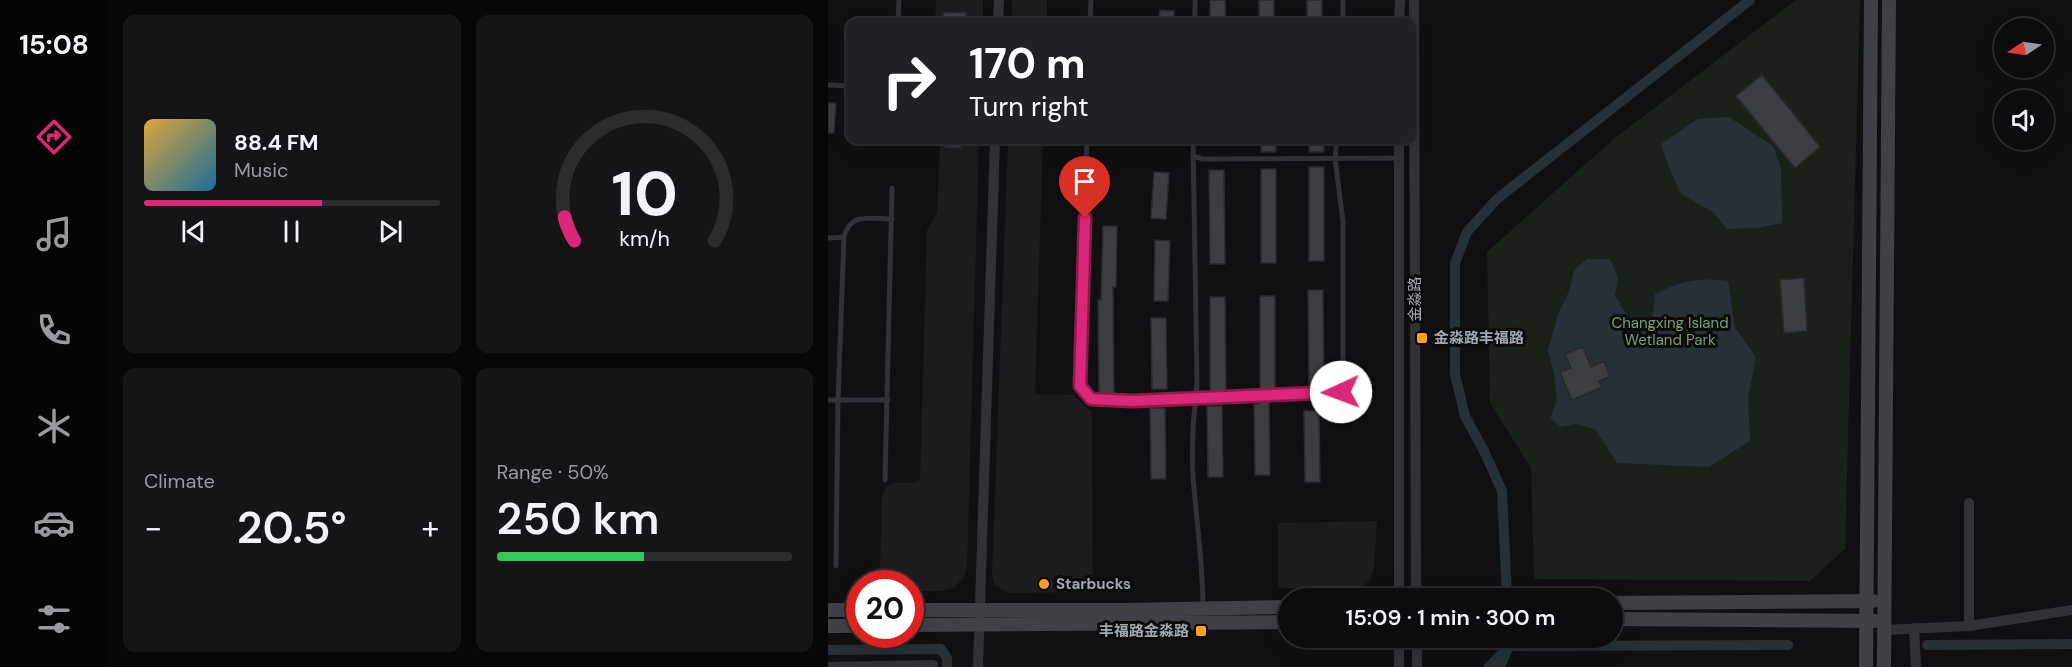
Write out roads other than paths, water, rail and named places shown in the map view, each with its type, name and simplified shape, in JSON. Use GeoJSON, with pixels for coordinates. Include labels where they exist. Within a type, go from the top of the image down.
{"type":"FeatureCollection","features":[{"type":"Feature","properties":{"kind":"street"},"geometry":{"type":"LineString","coordinates":[[999,0],[999,18]]}},
{"type":"Feature","properties":{"kind":"street"},"geometry":{"type":"LineString","coordinates":[[1400,0],[1400,18]]}},
{"type":"Feature","properties":{"kind":"street","name":"金淼路"},"geometry":{"type":"LineString","coordinates":[[1414,0],[1414,18]]}},
{"type":"Feature","properties":{"kind":"street"},"geometry":{"type":"LineString","coordinates":[[1866,667],[1872,0]]}},
{"type":"Feature","properties":{"kind":"street"},"geometry":{"type":"LineString","coordinates":[[1884,667],[1889,0]]}},
{"type":"Feature","properties":{"kind":"street"},"geometry":{"type":"LineString","coordinates":[[978,667],[995,144]]}},
{"type":"Feature","properties":{"kind":"street","name":"金淼路"},"geometry":{"type":"LineString","coordinates":[[1399,144],[1399,588]]}},
{"type":"Feature","properties":{"kind":"street","name":"金淼路"},"geometry":{"type":"LineString","coordinates":[[1414,144],[1416,588]]}},
{"type":"Feature","properties":{"kind":"street"},"geometry":{"type":"LineString","coordinates":[[1969,502],[1969,626]]}},
{"type":"Feature","properties":{"kind":"street"},"geometry":{"type":"LineString","coordinates":[[1623,603],[1884,602]]}},
{"type":"Feature","properties":{"kind":"street"},"geometry":{"type":"LineString","coordinates":[[924,610],[1278,607]]}},
{"type":"Feature","properties":{"kind":"street"},"geometry":{"type":"LineString","coordinates":[[828,610],[846,610]]}},
{"type":"Feature","properties":{"kind":"street"},"geometry":{"type":"LineString","coordinates":[[1623,619],[1867,620],[1884,625],[1914,628],[1969,626],[2072,610]]}},
{"type":"Feature","properties":{"kind":"street"},"geometry":{"type":"LineString","coordinates":[[924,625],[1278,622]]}},
{"type":"Feature","properties":{"kind":"street"},"geometry":{"type":"LineString","coordinates":[[828,626],[846,626]]}},
{"type":"Feature","properties":{"kind":"street"},"geometry":{"type":"LineString","coordinates":[[1914,628],[1916,667]]}},
{"type":"Feature","properties":{"kind":"street"},"geometry":{"type":"LineString","coordinates":[[1399,648],[1399,665]]}},
{"type":"Feature","properties":{"kind":"street"},"geometry":{"type":"LineString","coordinates":[[1417,648],[1417,665]]}},
{"type":"Feature","properties":{"kind":"street"},"geometry":{"type":"LineString","coordinates":[[828,667],[933,666]]}},
{"type":"Feature","properties":{"kind":"lane"},"geometry":{"type":"LineString","coordinates":[[898,18],[899,0]]}},
{"type":"Feature","properties":{"kind":"lane"},"geometry":{"type":"LineString","coordinates":[[1090,18],[1091,0]]}},
{"type":"Feature","properties":{"kind":"lane"},"geometry":{"type":"LineString","coordinates":[[1195,18],[1196,0]]}},
{"type":"Feature","properties":{"kind":"lane"},"geometry":{"type":"LineString","coordinates":[[1342,0],[1343,18]]}},
{"type":"Feature","properties":{"kind":"lane"},"geometry":{"type":"LineString","coordinates":[[828,85],[846,86]]}},
{"type":"Feature","properties":{"kind":"lane"},"geometry":{"type":"LineString","coordinates":[[1087,144],[1080,386],[1091,399],[1132,401],[1341,392],[1343,382],[1343,222],[1335,158],[1337,144]]}},
{"type":"Feature","properties":{"kind":"lane"},"geometry":{"type":"LineString","coordinates":[[1194,144],[1197,383],[1193,413],[1193,474],[1203,577],[1203,608]]}},
{"type":"Feature","properties":{"kind":"lane"},"geometry":{"type":"LineString","coordinates":[[1193,156],[1203,159],[1399,158]]}},
{"type":"Feature","properties":{"kind":"lane"},"geometry":{"type":"LineString","coordinates":[[885,480],[892,188]]}},
{"type":"Feature","properties":{"kind":"lane"},"geometry":{"type":"LineString","coordinates":[[836,566],[838,400],[844,237],[853,221],[861,218],[892,219]]}},
{"type":"Feature","properties":{"kind":"lane"},"geometry":{"type":"LineString","coordinates":[[828,238],[844,237]]}},
{"type":"Feature","properties":{"kind":"lane"},"geometry":{"type":"LineString","coordinates":[[828,400],[888,400]]}},
{"type":"Feature","properties":{"kind":"waterway"},"geometry":{"type":"LineString","coordinates":[[1507,588],[1502,491],[1465,416],[1455,374],[1455,263],[1467,232],[1497,199],[1750,0]]}},
{"type":"Feature","properties":{"kind":"waterway"},"geometry":{"type":"LineString","coordinates":[[1927,645],[2072,644]]}},
{"type":"Feature","properties":{"kind":"waterway"},"geometry":{"type":"LineString","coordinates":[[1489,667],[1509,646],[1788,645]]}},
{"type":"Feature","properties":{"kind":"waterway"},"geometry":{"type":"LineString","coordinates":[[1500,667],[1508,648]]}},
{"type":"Feature","properties":{"kind":"waterway"},"geometry":{"type":"LineString","coordinates":[[828,650],[941,649],[947,658],[947,667]]}},
{"type":"Feature","properties":{"kind":"place","name":"金淼路丰福路"},"geometry":{"type":"Point","coordinates":[1422,338]}},
{"type":"Feature","properties":{"kind":"place","name":"Starbucks"},"geometry":{"type":"Point","coordinates":[1044,584]}},
{"type":"Feature","properties":{"kind":"place","name":"丰福路金淼路"},"geometry":{"type":"Point","coordinates":[1201,631]}},
{"type":"Feature","properties":{"kind":"park label","name":"Changxing Island Wetland Park"},"geometry":{"type":"Point","coordinates":[1670,332]}}]}
